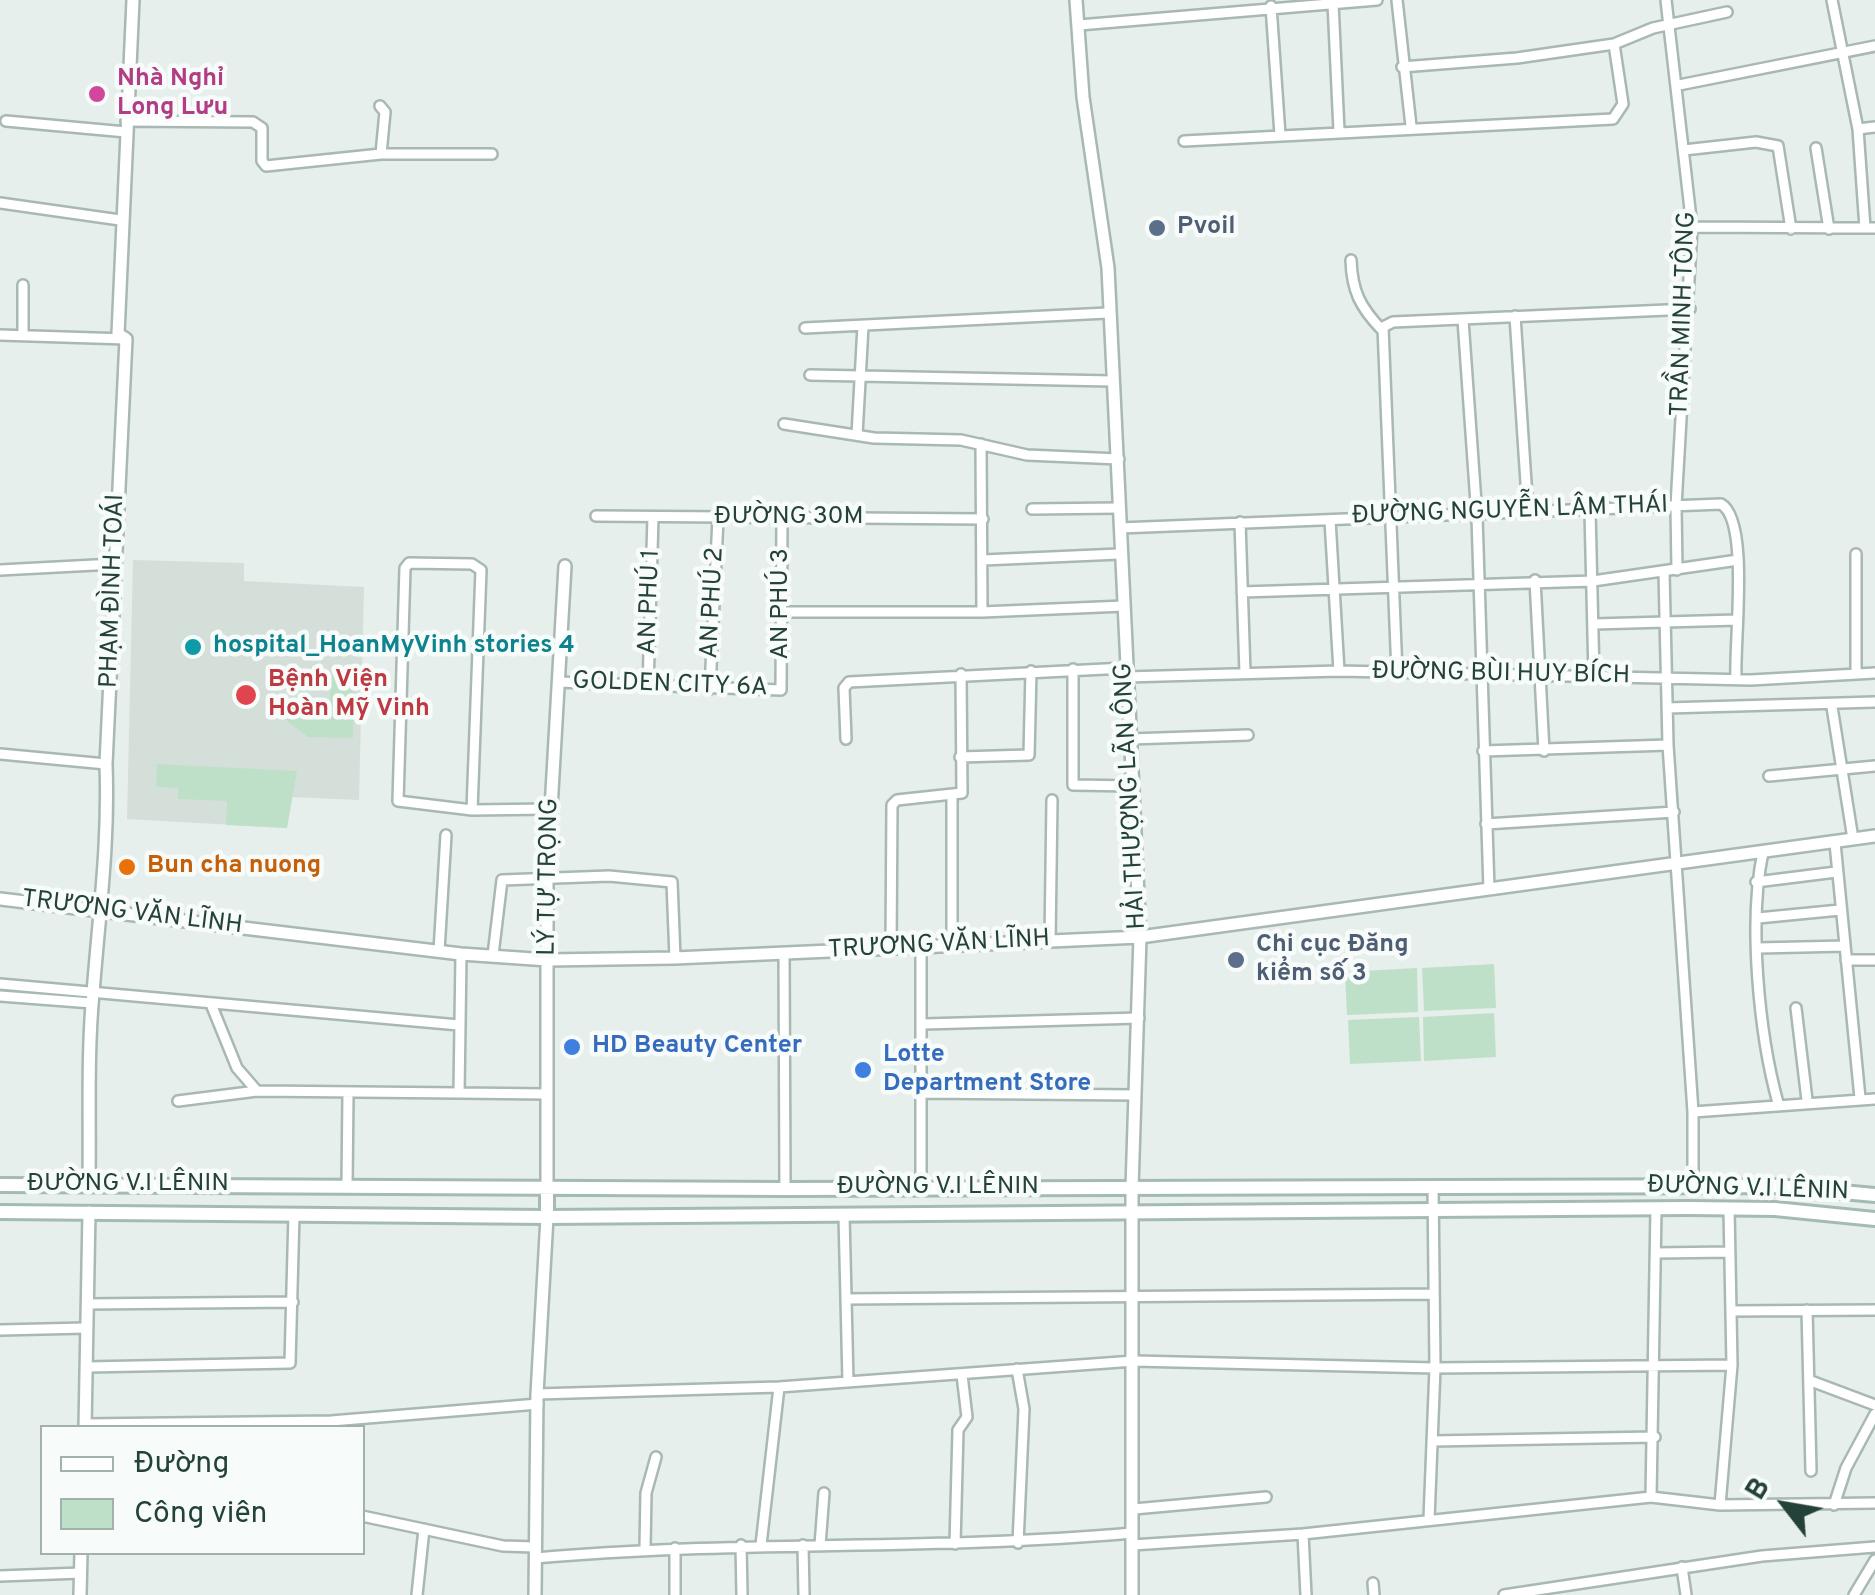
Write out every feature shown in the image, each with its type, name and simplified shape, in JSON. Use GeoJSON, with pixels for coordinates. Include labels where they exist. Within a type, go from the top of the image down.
{"type":"FeatureCollection","features":[{"type":"Feature","properties":{"kind":"main road"},"geometry":{"type":"LineString","coordinates":[[89,1184],[89,1212]]}},
{"type":"Feature","properties":{"kind":"main road","name":"ĐƯỜNG V.I LÊNIN"},"geometry":{"type":"LineString","coordinates":[[0,1185],[785,1190],[1692,1186],[1836,1189],[1875,1195]]}},
{"type":"Feature","properties":{"kind":"main road"},"geometry":{"type":"LineString","coordinates":[[1580,1186],[1580,1210]]}},
{"type":"Feature","properties":{"kind":"main road"},"geometry":{"type":"LineString","coordinates":[[547,1188],[547,1218]]}},
{"type":"Feature","properties":{"kind":"main road","name":"ĐƯỜNG V.I LÊNIN"},"geometry":{"type":"LineString","coordinates":[[0,1212],[547,1218],[1729,1209],[1875,1219]]}},
{"type":"Feature","properties":{"kind":"street","name":"PHẠM ĐÌNH TOÁI"},"geometry":{"type":"LineString","coordinates":[[89,1184],[92,999],[104,909],[106,764],[126,339],[118,334],[120,220],[133,0]]}},
{"type":"Feature","properties":{"kind":"street","name":"HẢI THƯỢNG LÃN ÔNG"},"geometry":{"type":"LineString","coordinates":[[1076,0],[1083,97],[1108,268],[1107,313],[1119,459],[1119,554],[1140,937],[1132,1188],[1132,1595]]}},
{"type":"Feature","properties":{"kind":"street"},"geometry":{"type":"LineString","coordinates":[[1078,24],[1378,0]]}},
{"type":"Feature","properties":{"kind":"street"},"geometry":{"type":"LineString","coordinates":[[1397,0],[1411,126]]}},
{"type":"Feature","properties":{"kind":"street","name":"TRẦN MINH TÔNG"},"geometry":{"type":"LineString","coordinates":[[1666,0],[1679,86],[1692,228],[1676,506],[1677,570]]}},
{"type":"Feature","properties":{"kind":"street"},"geometry":{"type":"LineString","coordinates":[[1692,228],[1870,228],[1858,129],[1832,0]]}},
{"type":"Feature","properties":{"kind":"street"},"geometry":{"type":"LineString","coordinates":[[1334,3],[1339,131]]}},
{"type":"Feature","properties":{"kind":"street"},"geometry":{"type":"LineString","coordinates":[[1271,6],[1280,135]]}},
{"type":"Feature","properties":{"kind":"street"},"geometry":{"type":"LineString","coordinates":[[1402,67],[1518,58],[1614,44],[1727,12]]}},
{"type":"Feature","properties":{"kind":"street"},"geometry":{"type":"LineString","coordinates":[[1184,140],[1616,118],[1623,104],[1614,44]]}},
{"type":"Feature","properties":{"kind":"street"},"geometry":{"type":"LineString","coordinates":[[1679,86],[1875,46]]}},
{"type":"Feature","properties":{"kind":"street"},"geometry":{"type":"LineString","coordinates":[[380,106],[385,112],[382,154]]}},
{"type":"Feature","properties":{"kind":"street"},"geometry":{"type":"LineString","coordinates":[[6,121],[126,126],[254,122],[262,128],[262,161],[266,166],[382,154],[492,154]]}},
{"type":"Feature","properties":{"kind":"street"},"geometry":{"type":"LineString","coordinates":[[1858,129],[1875,127]]}},
{"type":"Feature","properties":{"kind":"street"},"geometry":{"type":"LineString","coordinates":[[1684,150],[1756,142],[1778,146],[1792,230]]}},
{"type":"Feature","properties":{"kind":"street"},"geometry":{"type":"LineString","coordinates":[[1816,148],[1830,229]]}},
{"type":"Feature","properties":{"kind":"street"},"geometry":{"type":"LineString","coordinates":[[0,203],[120,220]]}},
{"type":"Feature","properties":{"kind":"street"},"geometry":{"type":"LineString","coordinates":[[1350,260],[1352,283],[1362,310],[1382,330],[1397,673]]}},
{"type":"Feature","properties":{"kind":"street"},"geometry":{"type":"LineString","coordinates":[[22,285],[23,336]]}},
{"type":"Feature","properties":{"kind":"street"},"geometry":{"type":"LineString","coordinates":[[1382,330],[1393,322],[1690,309]]}},
{"type":"Feature","properties":{"kind":"street"},"geometry":{"type":"LineString","coordinates":[[804,328],[1107,313]]}},
{"type":"Feature","properties":{"kind":"street"},"geometry":{"type":"LineString","coordinates":[[1515,316],[1528,513]]}},
{"type":"Feature","properties":{"kind":"street"},"geometry":{"type":"LineString","coordinates":[[1463,320],[1477,517],[1489,889]]}},
{"type":"Feature","properties":{"kind":"street"},"geometry":{"type":"LineString","coordinates":[[857,435],[863,326]]}},
{"type":"Feature","properties":{"kind":"street"},"geometry":{"type":"LineString","coordinates":[[0,335],[126,339]]}},
{"type":"Feature","properties":{"kind":"street"},"geometry":{"type":"LineString","coordinates":[[810,376],[1112,380]]}},
{"type":"Feature","properties":{"kind":"street"},"geometry":{"type":"LineString","coordinates":[[784,424],[857,435],[982,444],[1028,454],[1119,459]]}},
{"type":"Feature","properties":{"kind":"street"},"geometry":{"type":"LineString","coordinates":[[982,444],[982,612]]}},
{"type":"Feature","properties":{"kind":"street","name":"ĐƯỜNG NGUYỄN LÂM THÁI"},"geometry":{"type":"LineString","coordinates":[[1120,528],[1726,506],[1732,514],[1738,560],[1736,677]]}},
{"type":"Feature","properties":{"kind":"street"},"geometry":{"type":"LineString","coordinates":[[1032,509],[1118,508]]}},
{"type":"Feature","properties":{"kind":"street"},"geometry":{"type":"LineString","coordinates":[[1590,510],[1594,676]]}},
{"type":"Feature","properties":{"kind":"street","name":"ĐƯỜNG 30M"},"geometry":{"type":"LineString","coordinates":[[596,516],[982,519]]}},
{"type":"Feature","properties":{"kind":"street","name":"AN PHÚ 1"},"geometry":{"type":"LineString","coordinates":[[648,687],[653,517]]}},
{"type":"Feature","properties":{"kind":"street","name":"AN PHÚ 2"},"geometry":{"type":"LineString","coordinates":[[710,688],[718,518]]}},
{"type":"Feature","properties":{"kind":"street","name":"AN PHÚ 3"},"geometry":{"type":"LineString","coordinates":[[782,518],[782,690]]}},
{"type":"Feature","properties":{"kind":"street"},"geometry":{"type":"LineString","coordinates":[[1330,520],[1339,671]]}},
{"type":"Feature","properties":{"kind":"street"},"geometry":{"type":"LineString","coordinates":[[1240,522],[1245,673]]}},
{"type":"Feature","properties":{"kind":"street"},"geometry":{"type":"LineString","coordinates":[[984,560],[1119,554]]}},
{"type":"Feature","properties":{"kind":"street"},"geometry":{"type":"LineString","coordinates":[[1856,554],[1856,674]]}},
{"type":"Feature","properties":{"kind":"street"},"geometry":{"type":"LineString","coordinates":[[1242,592],[1593,581],[1738,560]]}},
{"type":"Feature","properties":{"kind":"street"},"geometry":{"type":"LineString","coordinates":[[0,570],[114,564]]}},
{"type":"Feature","properties":{"kind":"street"},"geometry":{"type":"LineString","coordinates":[[472,810],[480,570],[472,564],[409,564],[405,568],[396,799],[402,804],[472,810],[550,810]]}},
{"type":"Feature","properties":{"kind":"street","name":"LÝ TỰ TRỌNG"},"geometry":{"type":"LineString","coordinates":[[547,1188],[547,878],[565,566]]}},
{"type":"Feature","properties":{"kind":"street"},"geometry":{"type":"LineString","coordinates":[[1664,572],[1668,745],[1693,1112],[1692,1186]]}},
{"type":"Feature","properties":{"kind":"street"},"geometry":{"type":"LineString","coordinates":[[1535,580],[1544,751]]}},
{"type":"Feature","properties":{"kind":"street"},"geometry":{"type":"LineString","coordinates":[[782,612],[982,612],[1124,606]]}},
{"type":"Feature","properties":{"kind":"street"},"geometry":{"type":"LineString","coordinates":[[1594,624],[1737,620]]}},
{"type":"Feature","properties":{"kind":"street"},"geometry":{"type":"LineString","coordinates":[[1072,670],[1074,785],[1134,786]]}},
{"type":"Feature","properties":{"kind":"street","name":"ĐƯỜNG BÙI HUY BÍCH"},"geometry":{"type":"LineString","coordinates":[[846,739],[847,682],[961,674],[1072,670],[1339,671],[1666,679],[1875,673]]}},
{"type":"Feature","properties":{"kind":"street"},"geometry":{"type":"LineString","coordinates":[[960,758],[1029,755],[1031,671]]}},
{"type":"Feature","properties":{"kind":"street"},"geometry":{"type":"LineString","coordinates":[[891,947],[893,804],[952,796],[963,790],[961,674]]}},
{"type":"Feature","properties":{"kind":"street","name":"GOLDEN CITY 6A"},"geometry":{"type":"LineString","coordinates":[[558,682],[782,690]]}},
{"type":"Feature","properties":{"kind":"street"},"geometry":{"type":"LineString","coordinates":[[1667,708],[1875,702]]}},
{"type":"Feature","properties":{"kind":"street"},"geometry":{"type":"LineString","coordinates":[[1832,706],[1838,768],[1853,839]]}},
{"type":"Feature","properties":{"kind":"street"},"geometry":{"type":"LineString","coordinates":[[1130,739],[1248,735]]}},
{"type":"Feature","properties":{"kind":"street"},"geometry":{"type":"LineString","coordinates":[[1483,751],[1668,745]]}},
{"type":"Feature","properties":{"kind":"street"},"geometry":{"type":"LineString","coordinates":[[0,754],[106,764]]}},
{"type":"Feature","properties":{"kind":"street"},"geometry":{"type":"LineString","coordinates":[[1768,776],[1875,766]]}},
{"type":"Feature","properties":{"kind":"street"},"geometry":{"type":"LineString","coordinates":[[952,796],[952,944]]}},
{"type":"Feature","properties":{"kind":"street"},"geometry":{"type":"LineString","coordinates":[[1050,940],[1052,800]]}},
{"type":"Feature","properties":{"kind":"street"},"geometry":{"type":"LineString","coordinates":[[1486,824],[1674,812]]}},
{"type":"Feature","properties":{"kind":"street"},"geometry":{"type":"LineString","coordinates":[[439,951],[446,835]]}},
{"type":"Feature","properties":{"kind":"street","name":"TRƯƠNG VĂN LĨNH"},"geometry":{"type":"LineString","coordinates":[[0,898],[461,954],[548,960],[675,958],[1140,937],[1875,836]]}},
{"type":"Feature","properties":{"kind":"street"},"geometry":{"type":"LineString","coordinates":[[1835,842],[1860,1098]]}},
{"type":"Feature","properties":{"kind":"street"},"geometry":{"type":"LineString","coordinates":[[1763,852],[1756,882],[1758,948],[1778,1102]]}},
{"type":"Feature","properties":{"kind":"street"},"geometry":{"type":"LineString","coordinates":[[1756,882],[1836,872]]}},
{"type":"Feature","properties":{"kind":"street"},"geometry":{"type":"LineString","coordinates":[[492,955],[502,880],[670,880],[675,958]]}},
{"type":"Feature","properties":{"kind":"street"},"geometry":{"type":"LineString","coordinates":[[1758,918],[1840,910]]}},
{"type":"Feature","properties":{"kind":"street"},"geometry":{"type":"LineString","coordinates":[[921,945],[921,1188]]}},
{"type":"Feature","properties":{"kind":"street"},"geometry":{"type":"LineString","coordinates":[[1758,948],[1845,946]]}},
{"type":"Feature","properties":{"kind":"street"},"geometry":{"type":"LineString","coordinates":[[784,953],[785,1190]]}},
{"type":"Feature","properties":{"kind":"street"},"geometry":{"type":"LineString","coordinates":[[459,1093],[461,954]]}},
{"type":"Feature","properties":{"kind":"street"},"geometry":{"type":"LineString","coordinates":[[1846,960],[1875,960]]}},
{"type":"Feature","properties":{"kind":"street"},"geometry":{"type":"LineString","coordinates":[[0,990],[458,1025]]}},
{"type":"Feature","properties":{"kind":"street"},"geometry":{"type":"LineString","coordinates":[[211,1004],[236,1068],[257,1091]]}},
{"type":"Feature","properties":{"kind":"street"},"geometry":{"type":"LineString","coordinates":[[1796,1008],[1806,1100]]}},
{"type":"Feature","properties":{"kind":"street"},"geometry":{"type":"LineString","coordinates":[[924,1024],[1139,1018]]}},
{"type":"Feature","properties":{"kind":"street"},"geometry":{"type":"LineString","coordinates":[[178,1101],[257,1091],[548,1094]]}},
{"type":"Feature","properties":{"kind":"street"},"geometry":{"type":"LineString","coordinates":[[924,1093],[1134,1095]]}},
{"type":"Feature","properties":{"kind":"street"},"geometry":{"type":"LineString","coordinates":[[347,1185],[348,1094]]}},
{"type":"Feature","properties":{"kind":"street"},"geometry":{"type":"LineString","coordinates":[[1693,1112],[1778,1102],[1875,1099]]}},
{"type":"Feature","properties":{"kind":"street"},"geometry":{"type":"LineString","coordinates":[[1429,1519],[1435,1368],[1434,1188]]}},
{"type":"Feature","properties":{"kind":"street"},"geometry":{"type":"LineString","coordinates":[[1651,1498],[1656,1209]]}},
{"type":"Feature","properties":{"kind":"street"},"geometry":{"type":"LineString","coordinates":[[1720,1505],[1732,1365],[1729,1209]]}},
{"type":"Feature","properties":{"kind":"street"},"geometry":{"type":"LineString","coordinates":[[85,1425],[89,1212]]}},
{"type":"Feature","properties":{"kind":"street"},"geometry":{"type":"LineString","coordinates":[[87,1367],[288,1364],[293,1358],[294,1214]]}},
{"type":"Feature","properties":{"kind":"street"},"geometry":{"type":"LineString","coordinates":[[844,1215],[848,1382]]}},
{"type":"Feature","properties":{"kind":"street"},"geometry":{"type":"LineString","coordinates":[[535,1595],[538,1399],[547,1218]]}},
{"type":"Feature","properties":{"kind":"street"},"geometry":{"type":"LineString","coordinates":[[1656,1252],[1730,1252]]}},
{"type":"Feature","properties":{"kind":"street"},"geometry":{"type":"LineString","coordinates":[[846,1300],[1434,1294]]}},
{"type":"Feature","properties":{"kind":"street"},"geometry":{"type":"LineString","coordinates":[[87,1304],[293,1302]]}},
{"type":"Feature","properties":{"kind":"street"},"geometry":{"type":"LineString","coordinates":[[1807,1310],[1811,1471]]}},
{"type":"Feature","properties":{"kind":"street"},"geometry":{"type":"LineString","coordinates":[[1731,1311],[1875,1310]]}},
{"type":"Feature","properties":{"kind":"street"},"geometry":{"type":"LineString","coordinates":[[0,1330],[86,1328]]}},
{"type":"Feature","properties":{"kind":"street"},"geometry":{"type":"LineString","coordinates":[[134,1425],[331,1421],[538,1399],[779,1387],[1134,1361],[1435,1368],[1732,1365]]}},
{"type":"Feature","properties":{"kind":"street"},"geometry":{"type":"LineString","coordinates":[[1017,1369],[1024,1409],[1018,1544]]}},
{"type":"Feature","properties":{"kind":"street"},"geometry":{"type":"LineString","coordinates":[[955,1544],[958,1430],[967,1416],[962,1375]]}},
{"type":"Feature","properties":{"kind":"street"},"geometry":{"type":"LineString","coordinates":[[1811,1381],[1875,1405]]}},
{"type":"Feature","properties":{"kind":"street"},"geometry":{"type":"LineString","coordinates":[[761,1545],[779,1387]]}},
{"type":"Feature","properties":{"kind":"street"},"geometry":{"type":"LineString","coordinates":[[1834,1504],[1846,1468],[1875,1414]]}},
{"type":"Feature","properties":{"kind":"street"},"geometry":{"type":"LineString","coordinates":[[1432,1440],[1655,1437]]}},
{"type":"Feature","properties":{"kind":"street"},"geometry":{"type":"LineString","coordinates":[[645,1548],[646,1493],[656,1457]]}},
{"type":"Feature","properties":{"kind":"street"},"geometry":{"type":"LineString","coordinates":[[820,1545],[824,1493]]}},
{"type":"Feature","properties":{"kind":"street"},"geometry":{"type":"LineString","coordinates":[[1134,1509],[1266,1498]]}},
{"type":"Feature","properties":{"kind":"street"},"geometry":{"type":"LineString","coordinates":[[365,1517],[536,1553],[1302,1534],[1651,1498],[1720,1505],[1875,1503]]}},
{"type":"Feature","properties":{"kind":"street"},"geometry":{"type":"LineString","coordinates":[[418,1595],[424,1530]]}},
{"type":"Feature","properties":{"kind":"street"},"geometry":{"type":"LineString","coordinates":[[1302,1534],[1306,1595]]}},
{"type":"Feature","properties":{"kind":"street"},"geometry":{"type":"LineString","coordinates":[[741,1545],[742,1595]]}},
{"type":"Feature","properties":{"kind":"street"},"geometry":{"type":"LineString","coordinates":[[803,1546],[804,1595]]}},
{"type":"Feature","properties":{"kind":"street"},"geometry":{"type":"LineString","coordinates":[[1505,1595],[1544,1592],[1682,1567],[1875,1547]]}},
{"type":"Feature","properties":{"kind":"street"},"geometry":{"type":"LineString","coordinates":[[674,1548],[675,1595]]}},
{"type":"Feature","properties":{"kind":"street"},"geometry":{"type":"LineString","coordinates":[[80,1595],[81,1555]]}},
{"type":"Feature","properties":{"kind":"street"},"geometry":{"type":"LineString","coordinates":[[1854,1595],[1875,1560]]}},
{"type":"Feature","properties":{"kind":"street"},"geometry":{"type":"LineString","coordinates":[[1682,1567],[1686,1595]]}},
{"type":"Feature","properties":{"kind":"street"},"geometry":{"type":"LineString","coordinates":[[0,1576],[81,1573]]}},
{"type":"Feature","properties":{"kind":"street"},"geometry":{"type":"LineString","coordinates":[[1608,1580],[1609,1595]]}},
{"type":"Feature","properties":{"kind":"street"},"geometry":{"type":"LineString","coordinates":[[1373,1582],[1374,1595]]}},
{"type":"Feature","properties":{"kind":"shaded area","name":"Bệnh Viện Hoàn Mỹ Vinh"},"geometry":{"type":"Polygon","coordinates":[[[133,560],[244,563],[244,581],[364,587],[359,800],[290,797],[287,828],[127,819],[133,560]]]}},
{"type":"Feature","properties":{"kind":"green space"},"geometry":{"type":"Polygon","coordinates":[[[331,675],[355,676],[353,738],[308,737],[282,717],[329,718],[331,675]]]}},
{"type":"Feature","properties":{"kind":"green space"},"geometry":{"type":"Polygon","coordinates":[[[157,764],[297,771],[287,828],[226,825],[227,801],[178,799],[178,788],[156,787],[157,764]]]}},
{"type":"Feature","properties":{"kind":"green space"},"geometry":{"type":"Polygon","coordinates":[[[1494,964],[1496,1008],[1424,1011],[1422,968],[1494,964]]]}},
{"type":"Feature","properties":{"kind":"green space"},"geometry":{"type":"Polygon","coordinates":[[[1417,968],[1418,1012],[1347,1015],[1345,972],[1417,968]]]}},
{"type":"Feature","properties":{"kind":"green space"},"geometry":{"type":"Polygon","coordinates":[[[1494,1013],[1496,1057],[1424,1061],[1423,1017],[1494,1013]]]}},
{"type":"Feature","properties":{"kind":"green space"},"geometry":{"type":"Polygon","coordinates":[[[1419,1017],[1421,1061],[1350,1064],[1348,1020],[1419,1017]]]}},
{"type":"Feature","properties":{"kind":"place","name":"Nhà Nghỉ Long Lưu"},"geometry":{"type":"Point","coordinates":[97,94]}},
{"type":"Feature","properties":{"kind":"place","name":"Pvoil"},"geometry":{"type":"Point","coordinates":[1157,228]}},
{"type":"Feature","properties":{"kind":"place","name":"hospital_HoanMyVinh stories 4"},"geometry":{"type":"Point","coordinates":[193,647]}},
{"type":"Feature","properties":{"kind":"place","name":"Bệnh Viện Hoàn Mỹ Vinh"},"geometry":{"type":"Point","coordinates":[246,695]}},
{"type":"Feature","properties":{"kind":"place","name":"Bun cha nuong"},"geometry":{"type":"Point","coordinates":[127,867]}},
{"type":"Feature","properties":{"kind":"place","name":"Chi cục Đăng kiểm số 3"},"geometry":{"type":"Point","coordinates":[1236,960]}},
{"type":"Feature","properties":{"kind":"place","name":"HD Beauty Center"},"geometry":{"type":"Point","coordinates":[572,1047]}},
{"type":"Feature","properties":{"kind":"place","name":"Lotte Department Store"},"geometry":{"type":"Point","coordinates":[863,1070]}}]}
